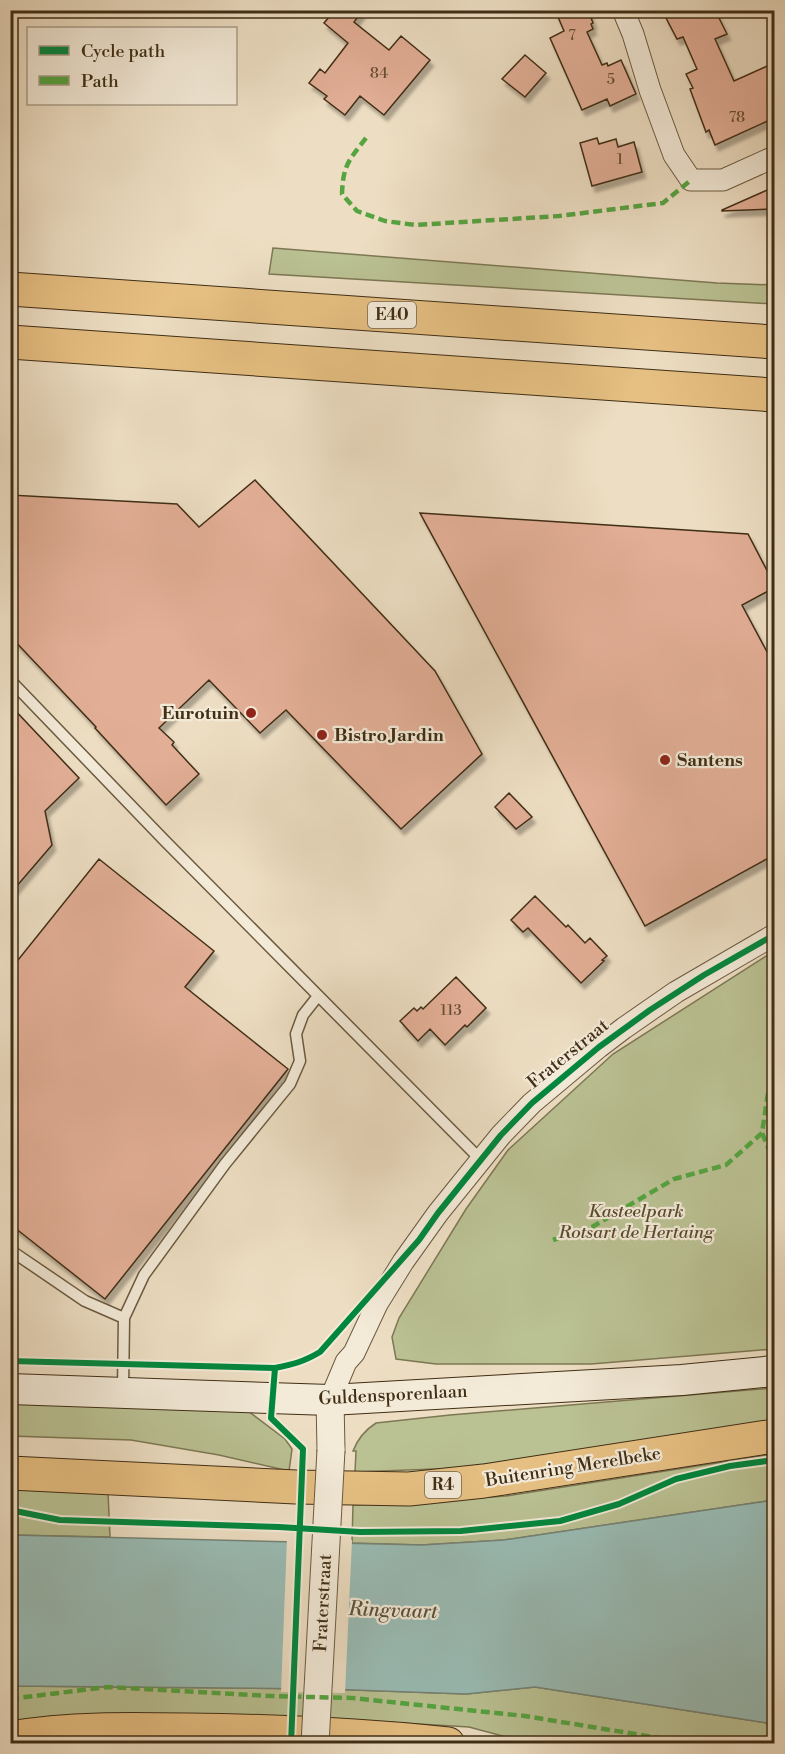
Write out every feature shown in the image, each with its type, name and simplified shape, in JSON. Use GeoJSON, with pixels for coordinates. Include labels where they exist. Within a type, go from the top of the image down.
{"type":"FeatureCollection","features":[{"type":"Feature","properties":{"kind":"highway","name":"E40"},"geometry":{"type":"LineString","coordinates":[[10,289],[774,342]]}},
{"type":"Feature","properties":{"kind":"highway"},"geometry":{"type":"LineString","coordinates":[[10,342],[774,394]]}},
{"type":"Feature","properties":{"kind":"highway","name":"Buitenring Merelbeke"},"geometry":{"type":"LineString","coordinates":[[10,1473],[296,1487],[409,1489],[484,1481],[774,1436]]}},
{"type":"Feature","properties":{"kind":"highway"},"geometry":{"type":"LineString","coordinates":[[10,1738],[127,1729],[275,1731],[448,1743]]}},
{"type":"Feature","properties":{"kind":"main road","name":"Guldensporenlaan"},"geometry":{"type":"LineString","coordinates":[[10,1389],[330,1400],[682,1380],[774,1371]]}},
{"type":"Feature","properties":{"kind":"street"},"geometry":{"type":"LineString","coordinates":[[623,10],[674,155],[691,180],[723,180],[774,158]]}},
{"type":"Feature","properties":{"kind":"street","name":"Fraterstraat"},"geometry":{"type":"LineString","coordinates":[[315,1743],[331,1450],[330,1400],[346,1362],[354,1353],[377,1304],[438,1213],[501,1135],[532,1103],[599,1047],[676,992],[774,935]]}},
{"type":"Feature","properties":{"kind":"lane"},"geometry":{"type":"LineString","coordinates":[[10,680],[165,841],[481,1160]]}},
{"type":"Feature","properties":{"kind":"lane"},"geometry":{"type":"LineString","coordinates":[[123,1393],[124,1318],[144,1275],[225,1164],[290,1084],[300,1061],[296,1034],[303,1015],[318,996]]}},
{"type":"Feature","properties":{"kind":"lane"},"geometry":{"type":"LineString","coordinates":[[10,1250],[85,1301],[124,1318]]}},
{"type":"Feature","properties":{"kind":"green space"},"geometry":{"type":"Polygon","coordinates":[[[273,248],[717,283],[774,285],[774,304],[269,274],[273,248]]]}},
{"type":"Feature","properties":{"kind":"green space","name":"Kasteelpark Rotsart de Hertaing"},"geometry":{"type":"Polygon","coordinates":[[[774,951],[774,1349],[591,1364],[436,1364],[396,1359],[392,1337],[399,1318],[466,1209],[508,1150],[613,1054],[774,951]]]}},
{"type":"Feature","properties":{"kind":"green space"},"geometry":{"type":"Polygon","coordinates":[[[774,1388],[774,1422],[461,1468],[355,1472],[356,1451],[353,1451],[355,1446],[368,1428],[376,1423],[774,1388]]]}},
{"type":"Feature","properties":{"kind":"green space"},"geometry":{"type":"Polygon","coordinates":[[[11,1401],[248,1411],[285,1439],[292,1449],[289,1471],[219,1455],[131,1440],[11,1436],[11,1401]]]}},
{"type":"Feature","properties":{"kind":"green space"},"geometry":{"type":"Polygon","coordinates":[[[774,1454],[774,1500],[504,1540],[422,1545],[352,1543],[353,1505],[506,1496],[774,1454]]]}},
{"type":"Feature","properties":{"kind":"green space"},"geometry":{"type":"Polygon","coordinates":[[[11,1488],[108,1492],[110,1537],[11,1535],[11,1488]]]}},
{"type":"Feature","properties":{"kind":"green space"},"geometry":{"type":"Polygon","coordinates":[[[11,1686],[325,1689],[466,1694],[535,1687],[774,1724],[774,1743],[529,1743],[469,1727],[334,1719],[11,1725],[11,1686]]]}},
{"type":"Feature","properties":{"kind":"water","name":"Ringvaart"},"geometry":{"type":"Polygon","coordinates":[[[774,1500],[774,1724],[535,1687],[466,1694],[325,1689],[11,1686],[11,1535],[422,1545],[504,1540],[774,1500]]]}},
{"type":"Feature","properties":{"kind":"pier"},"geometry":{"type":"Polygon","coordinates":[[[287,1538],[352,1540],[345,1693],[281,1692],[287,1538]]]}},
{"type":"Feature","properties":{"kind":"building"},"geometry":{"type":"Polygon","coordinates":[[[335,10],[363,10],[354,22],[389,50],[401,36],[430,60],[384,115],[360,96],[345,115],[324,99],[327,96],[309,83],[320,69],[325,73],[348,43],[324,23],[335,10]]]}},
{"type":"Feature","properties":{"kind":"building"},"geometry":{"type":"Polygon","coordinates":[[[555,10],[588,10],[593,29],[587,32],[602,65],[607,63],[608,66],[621,60],[636,94],[610,106],[607,99],[582,110],[550,38],[564,31],[555,10]]]}},
{"type":"Feature","properties":{"kind":"building"},"geometry":{"type":"Polygon","coordinates":[[[675,10],[715,10],[727,34],[715,39],[734,81],[774,63],[774,118],[715,145],[709,130],[706,132],[690,89],[693,88],[686,74],[697,69],[683,37],[677,39],[665,16],[675,10]]]}},
{"type":"Feature","properties":{"kind":"building"},"geometry":{"type":"Polygon","coordinates":[[[525,55],[546,73],[525,97],[502,79],[525,55]]]}},
{"type":"Feature","properties":{"kind":"building"},"geometry":{"type":"Polygon","coordinates":[[[597,138],[599,144],[616,139],[618,147],[634,142],[642,172],[592,186],[580,143],[597,138]]]}},
{"type":"Feature","properties":{"kind":"building"},"geometry":{"type":"Polygon","coordinates":[[[774,187],[774,209],[722,211],[722,210],[774,187]]]}},
{"type":"Feature","properties":{"kind":"building"},"geometry":{"type":"Polygon","coordinates":[[[255,480],[435,671],[482,754],[401,829],[286,710],[260,733],[209,680],[159,728],[174,742],[172,745],[199,774],[166,805],[10,636],[10,495],[177,504],[199,527],[255,480]]]}},
{"type":"Feature","properties":{"kind":"building","name":"Santens"},"geometry":{"type":"Polygon","coordinates":[[[420,513],[748,534],[774,584],[774,588],[742,605],[774,665],[774,855],[645,926],[420,513]]]}},
{"type":"Feature","properties":{"kind":"building"},"geometry":{"type":"Polygon","coordinates":[[[10,705],[79,778],[45,811],[52,845],[10,894],[10,705]]]}},
{"type":"Feature","properties":{"kind":"building"},"geometry":{"type":"Polygon","coordinates":[[[509,793],[532,817],[516,829],[495,807],[509,793]]]}},
{"type":"Feature","properties":{"kind":"building"},"geometry":{"type":"Polygon","coordinates":[[[99,859],[214,951],[185,987],[288,1069],[105,1299],[10,1224],[10,970],[99,859]]]}},
{"type":"Feature","properties":{"kind":"building"},"geometry":{"type":"Polygon","coordinates":[[[535,896],[585,943],[590,938],[607,956],[581,983],[528,928],[523,932],[511,920],[535,896]]]}},
{"type":"Feature","properties":{"kind":"building"},"geometry":{"type":"Polygon","coordinates":[[[456,977],[486,1008],[445,1045],[430,1029],[418,1041],[400,1021],[414,1008],[417,1011],[421,1007],[423,1009],[456,977]]]}},
{"type":"Feature","properties":{"kind":"marked path"},"geometry":{"type":"LineString","coordinates":[[366,138],[348,163],[342,194],[357,211],[385,221],[415,225],[559,216],[663,203],[691,180]]}},
{"type":"Feature","properties":{"kind":"marked path"},"geometry":{"type":"LineString","coordinates":[[774,983],[774,1006]]}},
{"type":"Feature","properties":{"kind":"marked path"},"geometry":{"type":"LineString","coordinates":[[774,1053],[762,1133],[774,1161]]}},
{"type":"Feature","properties":{"kind":"marked path"},"geometry":{"type":"LineString","coordinates":[[553,1240],[592,1227],[674,1179],[726,1165],[762,1133]]}},
{"type":"Feature","properties":{"kind":"marked path"},"geometry":{"type":"LineString","coordinates":[[10,1699],[107,1687],[352,1698],[525,1716],[696,1744]]}},
{"type":"Feature","properties":{"kind":"cycle path"},"geometry":{"type":"LineString","coordinates":[[10,1361],[275,1368],[298,1362],[320,1352],[419,1240],[501,1135],[532,1103],[599,1047],[650,1010],[704,975],[774,935]]}},
{"type":"Feature","properties":{"kind":"cycle path"},"geometry":{"type":"LineString","coordinates":[[275,1368],[271,1418],[303,1449],[291,1744]]}},
{"type":"Feature","properties":{"kind":"cycle path"},"geometry":{"type":"LineString","coordinates":[[10,1510],[60,1520],[360,1532],[461,1531],[560,1521],[619,1504],[676,1479],[730,1466],[774,1460]]}},
{"type":"Feature","properties":{"kind":"place","name":"Eurotuin"},"geometry":{"type":"Point","coordinates":[251,713]}},
{"type":"Feature","properties":{"kind":"place","name":"Bistro Jardin"},"geometry":{"type":"Point","coordinates":[322,735]}},
{"type":"Feature","properties":{"kind":"place","name":"Santens"},"geometry":{"type":"Point","coordinates":[665,760]}}]}
